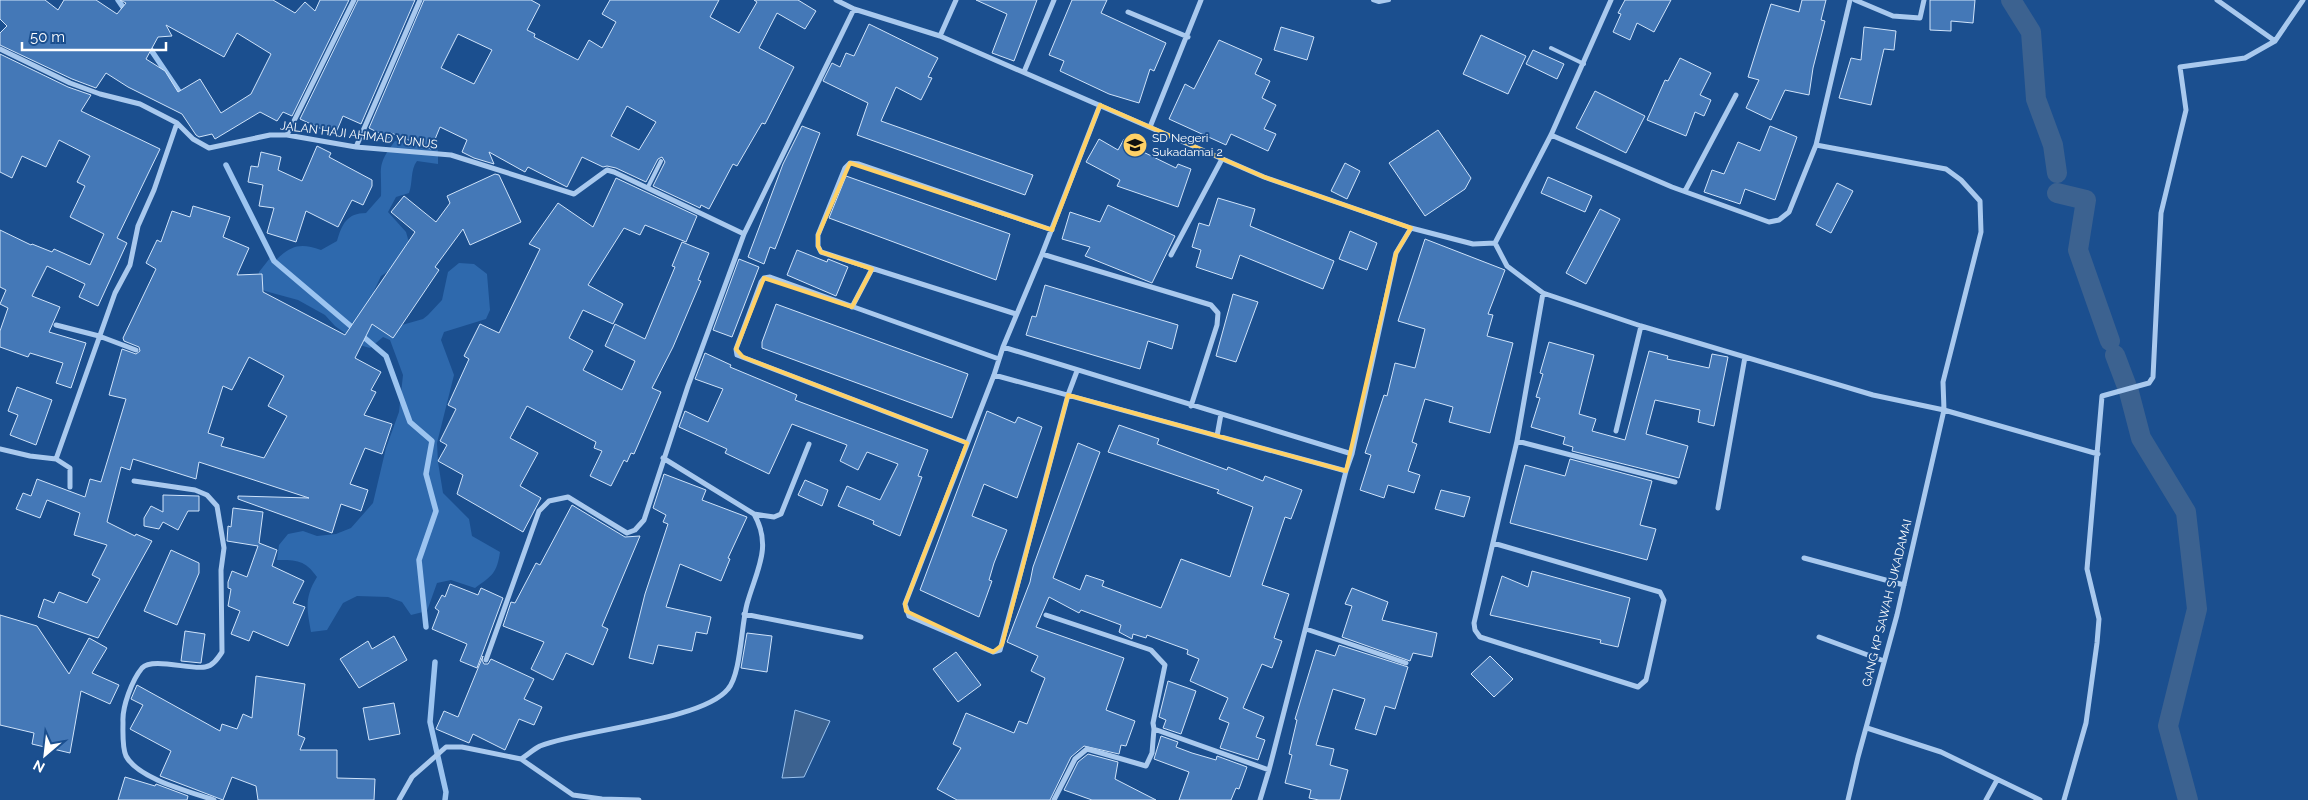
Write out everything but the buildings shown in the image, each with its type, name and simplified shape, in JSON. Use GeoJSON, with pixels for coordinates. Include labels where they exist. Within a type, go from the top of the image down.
{"type":"FeatureCollection","features":[{"type":"Feature","properties":{"kind":"street"},"geometry":{"type":"LineString","coordinates":[[287,134],[354,0]]}},
{"type":"Feature","properties":{"kind":"street"},"geometry":{"type":"LineString","coordinates":[[356,146],[420,0]]}},
{"type":"Feature","properties":{"kind":"street"},"geometry":{"type":"LineString","coordinates":[[836,0],[854,10],[940,36],[1264,177],[1411,228],[1473,244],[1495,242]]}},
{"type":"Feature","properties":{"kind":"street"},"geometry":{"type":"LineString","coordinates":[[940,36],[956,0]]}},
{"type":"Feature","properties":{"kind":"street"},"geometry":{"type":"LineString","coordinates":[[1024,72],[1054,0]]}},
{"type":"Feature","properties":{"kind":"street"},"geometry":{"type":"LineString","coordinates":[[1150,127],[1202,0]]}},
{"type":"Feature","properties":{"kind":"street"},"geometry":{"type":"LineString","coordinates":[[1495,242],[1551,135],[1611,0]]}},
{"type":"Feature","properties":{"kind":"street"},"geometry":{"type":"LineString","coordinates":[[1551,135],[1685,191],[1769,222],[1779,220],[1789,212],[1816,145],[1850,0]]}},
{"type":"Feature","properties":{"kind":"street"},"geometry":{"type":"LineString","coordinates":[[1855,0],[1893,16],[1920,18],[1924,0]]}},
{"type":"Feature","properties":{"kind":"street"},"geometry":{"type":"LineString","coordinates":[[2217,0],[2275,41]]}},
{"type":"Feature","properties":{"kind":"street"},"geometry":{"type":"LineString","coordinates":[[2064,800],[2086,723],[2098,643],[2099,619],[2087,569],[2102,396],[2150,383],[2154,377],[2161,213],[2186,110],[2180,67],[2245,58],[2275,41],[2303,0]]}},
{"type":"Feature","properties":{"kind":"street"},"geometry":{"type":"LineString","coordinates":[[486,660],[539,511],[549,501],[568,497],[627,533],[635,530],[644,520],[663,458],[744,234],[854,10]]}},
{"type":"Feature","properties":{"kind":"street"},"geometry":{"type":"LineString","coordinates":[[1128,12],[1188,37]]}},
{"type":"Feature","properties":{"kind":"street","name":"JALAN HAJI AHMAD YUNUS"},"geometry":{"type":"LineString","coordinates":[[0,49],[70,83],[100,94],[140,104],[177,123],[193,139],[209,148],[270,135],[287,134],[356,146],[451,156],[574,194],[607,170],[648,187],[744,234]]}},
{"type":"Feature","properties":{"kind":"street"},"geometry":{"type":"LineString","coordinates":[[1685,191],[1736,95]]}},
{"type":"Feature","properties":{"kind":"street"},"geometry":{"type":"LineString","coordinates":[[1077,371],[1068,395],[1000,650],[993,652],[909,616],[905,604],[994,375],[1003,347],[1052,230],[1100,105]]}},
{"type":"Feature","properties":{"kind":"street"},"geometry":{"type":"LineString","coordinates":[[56,459],[115,293],[130,265],[138,226],[154,190],[177,123]]}},
{"type":"Feature","properties":{"kind":"street","name":"GANG KP SAWAH SUKADAMAI"},"geometry":{"type":"LineString","coordinates":[[1816,145],[1946,169],[1961,180],[1980,201],[1981,232],[1943,382],[1944,410],[1904,584],[1848,800]]}},
{"type":"Feature","properties":{"kind":"street"},"geometry":{"type":"LineString","coordinates":[[1171,255],[1222,159]]}},
{"type":"Feature","properties":{"kind":"street"},"geometry":{"type":"LineString","coordinates":[[1016,314],[872,270],[821,252],[818,246],[818,235],[845,168],[850,163],[859,164],[1052,230]]}},
{"type":"Feature","properties":{"kind":"street"},"geometry":{"type":"LineString","coordinates":[[1261,800],[1352,454],[1396,253],[1411,228]]}},
{"type":"Feature","properties":{"kind":"street"},"geometry":{"type":"LineString","coordinates":[[1495,242],[1507,266],[1543,293],[1641,326],[1873,395],[1944,410],[2098,454]]}},
{"type":"Feature","properties":{"kind":"street"},"geometry":{"type":"LineString","coordinates":[[1042,254],[1211,305],[1218,313],[1217,325],[1191,406]]}},
{"type":"Feature","properties":{"kind":"street"},"geometry":{"type":"LineString","coordinates":[[852,307],[872,270]]}},
{"type":"Feature","properties":{"kind":"street"},"geometry":{"type":"LineString","coordinates":[[967,443],[737,355],[736,349],[764,278],[770,278],[999,359]]}},
{"type":"Feature","properties":{"kind":"street"},"geometry":{"type":"LineString","coordinates":[[1493,543],[1660,592],[1664,600],[1646,680],[1643,684],[1638,687],[1480,637],[1475,630],[1474,623],[1517,441],[1543,293]]}},
{"type":"Feature","properties":{"kind":"street"},"geometry":{"type":"LineString","coordinates":[[56,325],[99,336],[136,350]]}},
{"type":"Feature","properties":{"kind":"street"},"geometry":{"type":"LineString","coordinates":[[1616,431],[1641,326]]}},
{"type":"Feature","properties":{"kind":"street"},"geometry":{"type":"LineString","coordinates":[[1003,347],[1352,454]]}},
{"type":"Feature","properties":{"kind":"street"},"geometry":{"type":"LineString","coordinates":[[1718,508],[1745,357]]}},
{"type":"Feature","properties":{"kind":"street"},"geometry":{"type":"LineString","coordinates":[[994,375],[1346,471]]}},
{"type":"Feature","properties":{"kind":"street"},"geometry":{"type":"LineString","coordinates":[[1217,436],[1221,414]]}},
{"type":"Feature","properties":{"kind":"street"},"geometry":{"type":"LineString","coordinates":[[1517,441],[1675,482]]}},
{"type":"Feature","properties":{"kind":"street"},"geometry":{"type":"LineString","coordinates":[[663,458],[754,514],[774,517],[782,514],[809,444]]}},
{"type":"Feature","properties":{"kind":"street"},"geometry":{"type":"LineString","coordinates":[[0,449],[30,456],[56,459],[70,468],[70,487]]}},
{"type":"Feature","properties":{"kind":"street"},"geometry":{"type":"LineString","coordinates":[[134,481],[196,490],[207,495],[217,506],[224,548],[222,570],[222,652],[216,661],[206,667],[153,664],[144,666],[138,673],[122,714],[126,755],[134,766],[152,777],[214,800]]}},
{"type":"Feature","properties":{"kind":"street"},"geometry":{"type":"LineString","coordinates":[[521,759],[539,747],[579,734],[664,717],[712,703],[728,689],[735,676],[744,614],[764,550],[762,528],[754,514]]}},
{"type":"Feature","properties":{"kind":"street"},"geometry":{"type":"LineString","coordinates":[[1804,558],[1904,584]]}},
{"type":"Feature","properties":{"kind":"street"},"geometry":{"type":"LineString","coordinates":[[744,614],[861,638]]}},
{"type":"Feature","properties":{"kind":"street"},"geometry":{"type":"LineString","coordinates":[[1046,615],[1151,650],[1166,665],[1154,718],[1152,753],[1146,766],[1087,749],[1075,759],[1054,800]]}},
{"type":"Feature","properties":{"kind":"street"},"geometry":{"type":"LineString","coordinates":[[1306,629],[1406,663]]}},
{"type":"Feature","properties":{"kind":"street"},"geometry":{"type":"LineString","coordinates":[[1819,637],[1884,661]]}},
{"type":"Feature","properties":{"kind":"street"},"geometry":{"type":"LineString","coordinates":[[1154,728],[1269,770]]}},
{"type":"Feature","properties":{"kind":"street"},"geometry":{"type":"LineString","coordinates":[[1867,728],[1941,752],[2040,800]]}},
{"type":"Feature","properties":{"kind":"street"},"geometry":{"type":"LineString","coordinates":[[399,800],[404,788],[423,766],[446,747],[462,747],[521,759],[573,795],[602,799],[639,800]]}},
{"type":"Feature","properties":{"kind":"street"},"geometry":{"type":"LineString","coordinates":[[1986,800],[1997,780]]}},
{"type":"Feature","properties":{"kind":"lane"},"geometry":{"type":"LineString","coordinates":[[1373,0],[1380,2],[1389,0]]}},
{"type":"Feature","properties":{"kind":"lane"},"geometry":{"type":"LineString","coordinates":[[1551,48],[1584,64]]}},
{"type":"Feature","properties":{"kind":"lane"},"geometry":{"type":"LineString","coordinates":[[648,187],[661,161]]}},
{"type":"Feature","properties":{"kind":"highlighted area"},"geometry":{"type":"Polygon","coordinates":[[[1100,105],[1264,177],[1411,228],[1396,253],[1346,471],[1068,395],[1002,645],[993,652],[906,611],[905,604],[967,443],[743,357],[736,349],[764,278],[852,307],[872,269],[821,252],[818,246],[818,235],[850,163],[1052,230],[1100,105]]]}},
{"type":"Feature","properties":{"kind":"shaded area"},"geometry":{"type":"Polygon","coordinates":[[[417,125],[432,131],[438,151],[438,164],[417,161],[413,168],[409,193],[396,197],[388,212],[406,232],[410,246],[403,262],[381,276],[374,291],[387,321],[402,325],[423,319],[442,300],[448,272],[459,263],[474,264],[487,274],[490,310],[486,319],[444,332],[441,340],[454,375],[437,443],[443,493],[469,519],[472,536],[500,552],[499,559],[493,573],[475,588],[451,580],[437,583],[427,611],[411,615],[402,602],[388,597],[357,596],[343,603],[327,630],[311,632],[308,617],[308,598],[317,577],[313,571],[300,562],[277,560],[279,545],[288,534],[303,531],[317,536],[336,534],[351,528],[373,503],[386,448],[399,412],[403,375],[390,340],[383,337],[370,348],[363,346],[335,326],[325,315],[298,300],[265,291],[257,285],[259,272],[270,258],[277,259],[292,248],[308,246],[321,250],[337,241],[346,221],[354,215],[366,213],[381,196],[381,167],[385,156],[395,141],[409,144],[417,125]]]}},
{"type":"Feature","properties":{"kind":"shaded area"},"geometry":{"type":"Polygon","coordinates":[[[795,710],[830,721],[804,777],[782,778],[795,710]]]}},
{"type":"Feature","properties":{"kind":"waterway"},"geometry":{"type":"LineString","coordinates":[[118,0],[127,13]]}},
{"type":"Feature","properties":{"kind":"waterway"},"geometry":{"type":"LineString","coordinates":[[2011,0],[2031,32],[2036,99],[2053,145],[2057,173]]}},
{"type":"Feature","properties":{"kind":"waterway"},"geometry":{"type":"LineString","coordinates":[[147,44],[182,96]]}},
{"type":"Feature","properties":{"kind":"waterway"},"geometry":{"type":"LineString","coordinates":[[226,165],[274,261],[386,356],[410,422],[432,441],[426,474],[436,511],[419,560],[426,627]]}},
{"type":"Feature","properties":{"kind":"waterway"},"geometry":{"type":"LineString","coordinates":[[2057,193],[2086,200],[2078,250],[2110,341]]}},
{"type":"Feature","properties":{"kind":"waterway"},"geometry":{"type":"LineString","coordinates":[[2115,355],[2129,392],[2141,438],[2186,512],[2197,609],[2168,726],[2188,800]]}},
{"type":"Feature","properties":{"kind":"waterway"},"geometry":{"type":"LineString","coordinates":[[435,662],[430,722],[446,792],[445,800]]}},
{"type":"Feature","properties":{"kind":"place","name":"SD Negeri Sukadamai 2"},"geometry":{"type":"Point","coordinates":[1135,145]}}]}
